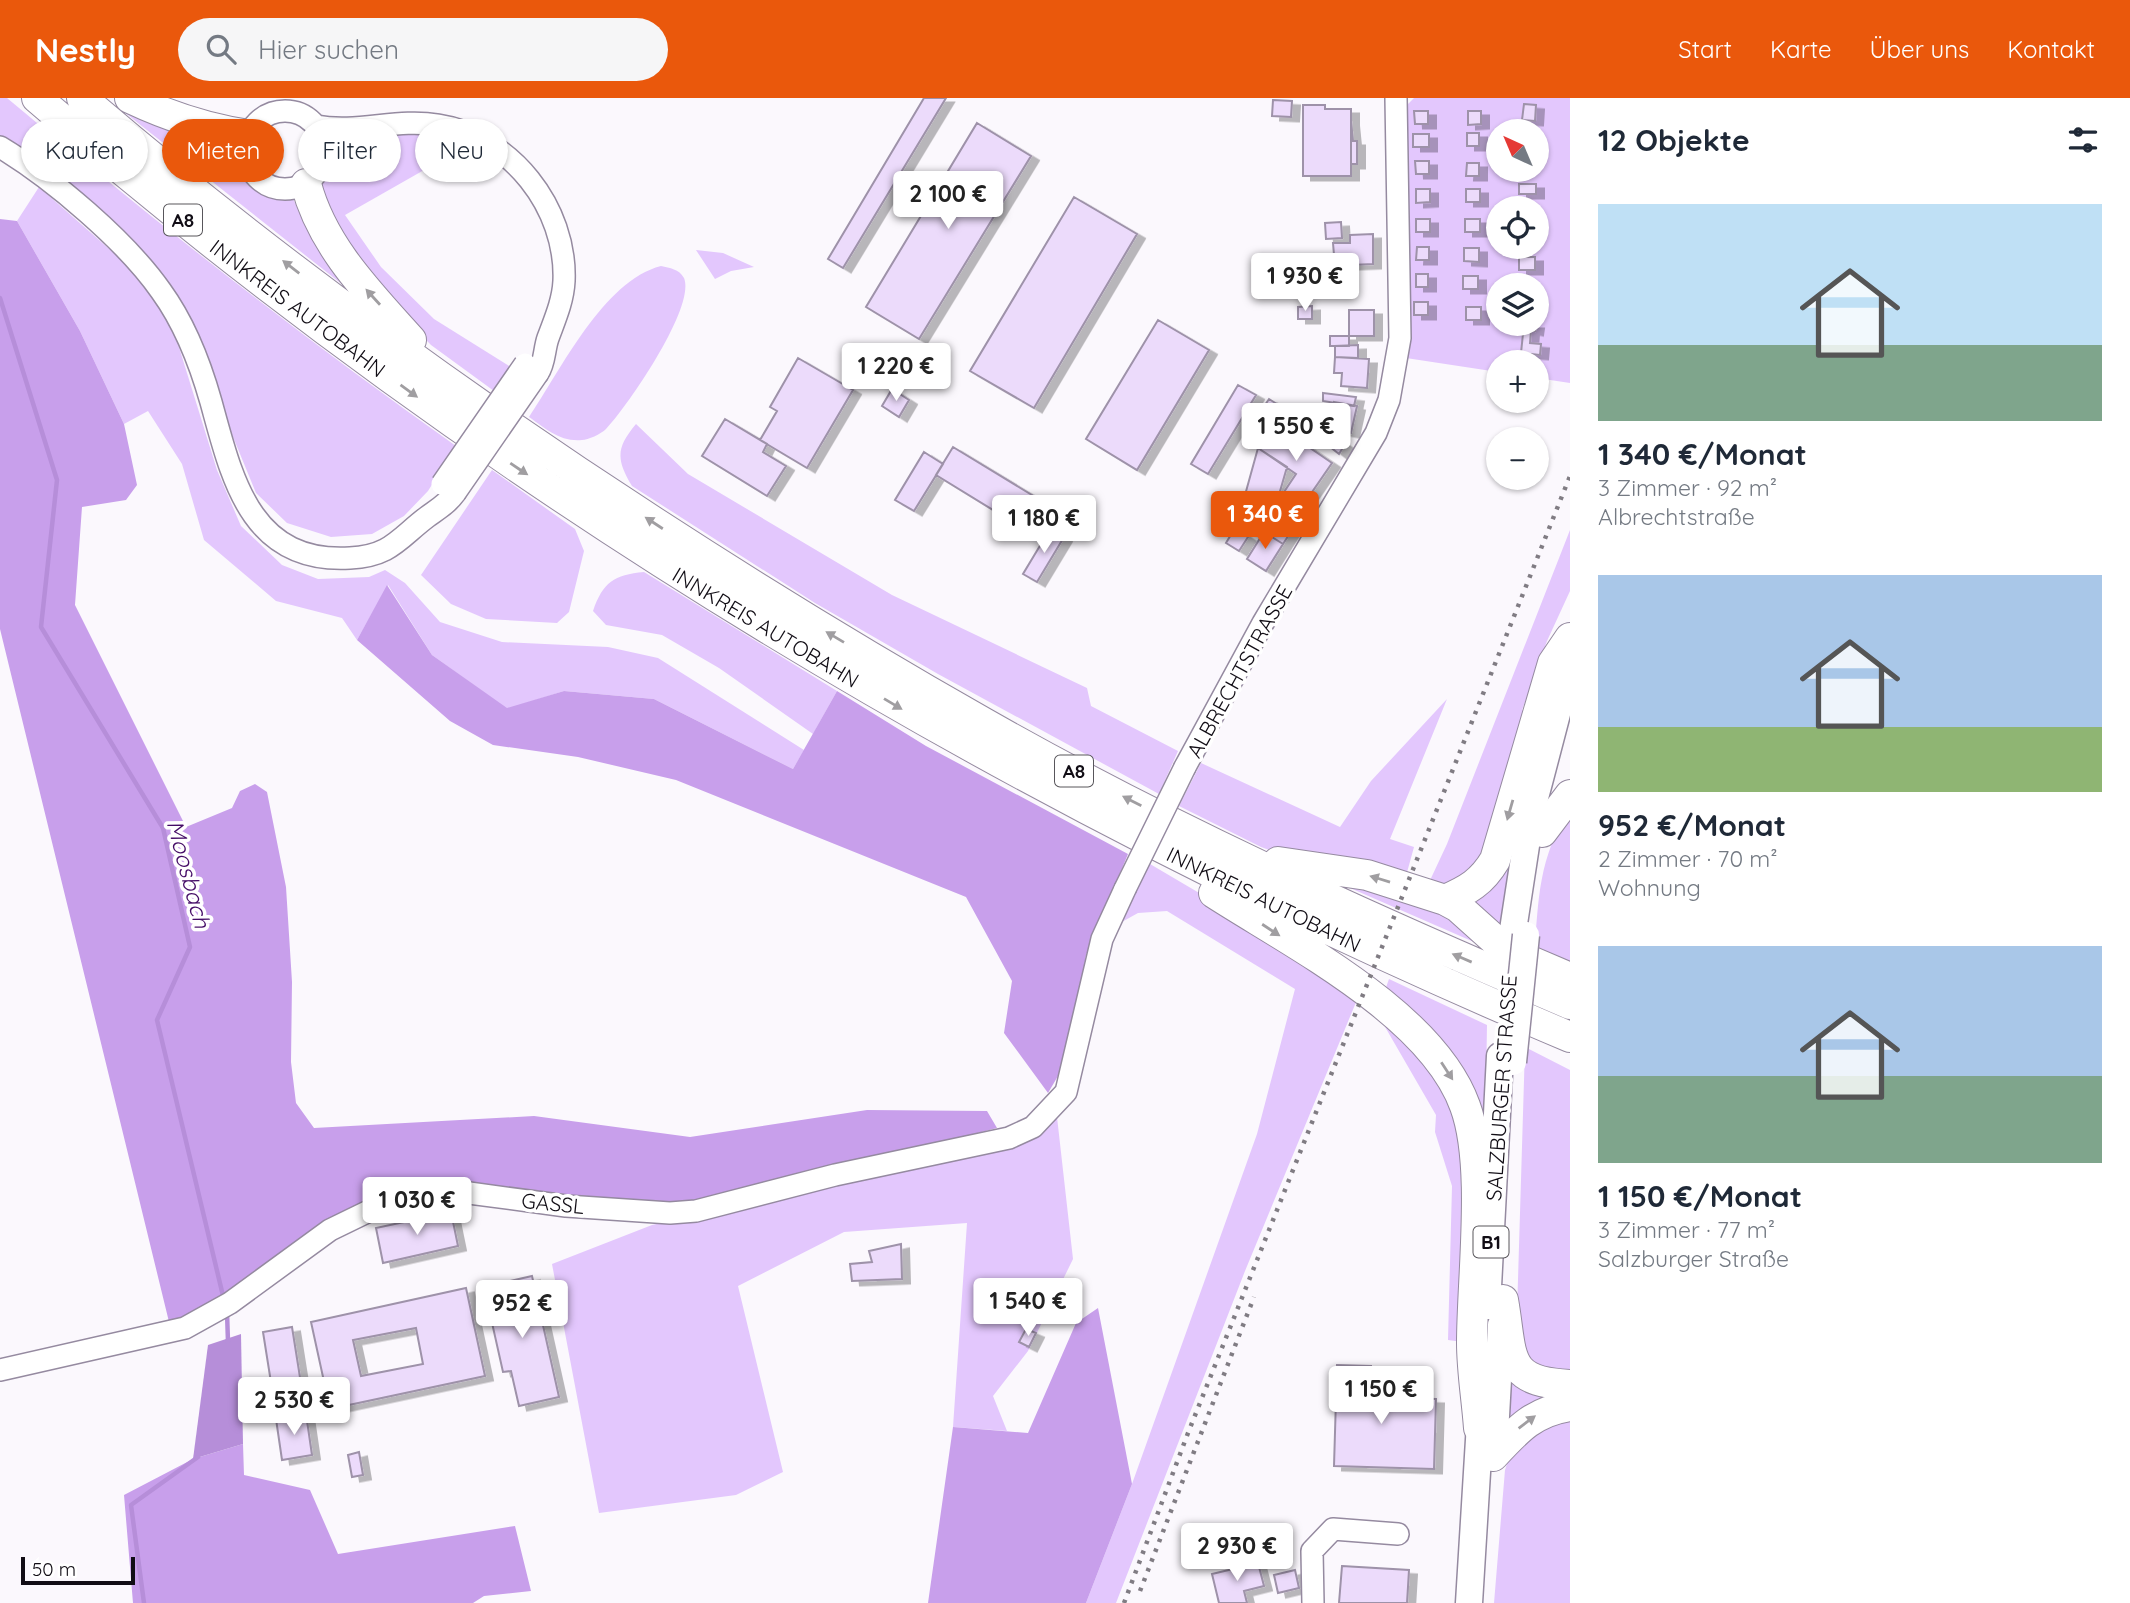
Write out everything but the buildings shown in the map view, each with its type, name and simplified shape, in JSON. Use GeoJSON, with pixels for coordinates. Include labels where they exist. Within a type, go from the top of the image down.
{"type":"FeatureCollection","features":[{"type":"Feature","properties":{"kind":"highway","name":"INNKREIS AUTOBAHN"},"geometry":{"type":"LineString","coordinates":[[37,98],[274,291],[462,431],[712,596],[917,718],[1160,849],[1360,946],[1570,1037]]}},
{"type":"Feature","properties":{"kind":"highway","name":"INNKREIS AUTOBAHN"},"geometry":{"type":"LineString","coordinates":[[82,98],[284,262],[451,384],[636,511],[834,636],[986,724],[1237,854],[1431,945],[1570,1004]]}},
{"type":"Feature","properties":{"kind":"highway"},"geometry":{"type":"LineString","coordinates":[[130,98],[219,131],[264,116]]}},
{"type":"Feature","properties":{"kind":"highway"},"geometry":{"type":"LineString","coordinates":[[306,184],[319,220],[345,262],[451,384]]}},
{"type":"Feature","properties":{"kind":"highway"},"geometry":{"type":"LineString","coordinates":[[1445,900],[1470,890],[1485,877],[1495,860],[1553,663],[1570,638]]}},
{"type":"Feature","properties":{"kind":"highway"},"geometry":{"type":"LineString","coordinates":[[1542,832],[1570,795]]}},
{"type":"Feature","properties":{"kind":"highway"},"geometry":{"type":"LineString","coordinates":[[1160,849],[1193,880],[1388,1009],[1433,1050],[1450,1076],[1465,1106],[1473,1138],[1476,1176],[1472,1346],[1479,1428]]}},
{"type":"Feature","properties":{"kind":"highway"},"geometry":{"type":"LineString","coordinates":[[1237,854],[1317,870],[1367,875],[1445,900],[1458,907],[1507,951],[1570,978]]}},
{"type":"Feature","properties":{"kind":"highway"},"geometry":{"type":"LineString","coordinates":[[1487,1002],[1509,1025],[1570,1058]]}},
{"type":"Feature","properties":{"kind":"highway"},"geometry":{"type":"LineString","coordinates":[[1503,1300],[1514,1361],[1519,1371],[1543,1384],[1570,1385]]}},
{"type":"Feature","properties":{"kind":"highway"},"geometry":{"type":"LineString","coordinates":[[1493,1456],[1533,1416],[1551,1408],[1570,1406]]}},
{"type":"Feature","properties":{"kind":"main road","name":"SALZBURGER STRASSE"},"geometry":{"type":"LineString","coordinates":[[1469,1603],[1506,1059],[1531,813],[1570,664]]}},
{"type":"Feature","properties":{"kind":"main road","name":"SALZBURGER STRASSE"},"geometry":{"type":"LineString","coordinates":[[1520,932],[1570,713]]}},
{"type":"Feature","properties":{"kind":"main road","name":"SALZBURGER STRASSE"},"geometry":{"type":"LineString","coordinates":[[1485,1603],[1503,1300],[1506,1059]]}},
{"type":"Feature","properties":{"kind":"street"},"geometry":{"type":"LineString","coordinates":[[294,98],[310,119]]}},
{"type":"Feature","properties":{"kind":"street","name":"ALBRECHTSTRASSE"},"geometry":{"type":"LineString","coordinates":[[1069,1079],[1102,939],[1125,888],[1185,768],[1263,623],[1376,433],[1389,400],[1400,338],[1396,98]]}},
{"type":"Feature","properties":{"kind":"street"},"geometry":{"type":"LineString","coordinates":[[304,119],[284,111],[264,116],[246,155],[257,179],[281,190],[306,184]]}},
{"type":"Feature","properties":{"kind":"street"},"geometry":{"type":"LineString","coordinates":[[0,147],[33,169],[103,230],[162,291],[188,338],[199,366],[224,456],[239,495],[253,516],[288,546],[313,556],[354,558],[393,547],[424,519],[449,488],[531,369],[547,339],[562,292],[561,250],[551,216],[526,174],[496,147],[458,129],[417,123],[401,125]]}},
{"type":"Feature","properties":{"kind":"street","name":"GASSL"},"geometry":{"type":"LineString","coordinates":[[0,1370],[186,1328],[225,1305],[330,1230],[367,1212],[414,1196],[469,1193],[566,1206],[670,1213],[696,1211],[835,1175],[1009,1138],[1033,1127],[1055,1107],[1066,1092],[1069,1079]]}},
{"type":"Feature","properties":{"kind":"street"},"geometry":{"type":"LineString","coordinates":[[1313,1603],[1312,1551],[1333,1529],[1398,1534]]}},
{"type":"Feature","properties":{"kind":"shaded area"},"geometry":{"type":"Polygon","coordinates":[[[0,98],[7,98],[33,119],[21,119],[21,156],[0,137],[0,98]]]}},
{"type":"Feature","properties":{"kind":"shaded area"},"geometry":{"type":"Polygon","coordinates":[[[1414,98],[1570,98],[1570,383],[1549,380],[1549,350],[1486,350],[1486,370],[1406,358],[1408,104],[1414,98]]]}},
{"type":"Feature","properties":{"kind":"shaded area"},"geometry":{"type":"Polygon","coordinates":[[[123,103],[169,119],[162,119],[162,142],[148,131],[148,119],[133,119],[119,108],[123,103]]]}},
{"type":"Feature","properties":{"kind":"shaded area"},"geometry":{"type":"Polygon","coordinates":[[[401,132],[415,133],[415,175],[345,215],[381,267],[434,319],[511,367],[494,391],[431,345],[379,292],[318,192],[321,182],[401,182],[401,132]]]}},
{"type":"Feature","properties":{"kind":"shaded area"},"geometry":{"type":"Polygon","coordinates":[[[50,182],[110,182],[228,276],[456,446],[428,491],[404,516],[372,534],[331,537],[287,523],[256,493],[174,293],[50,182]]]}},
{"type":"Feature","properties":{"kind":"shaded area"},"geometry":{"type":"Polygon","coordinates":[[[213,182],[252,182],[269,194],[292,196],[303,221],[348,289],[213,182]]]}},
{"type":"Feature","properties":{"kind":"shaded area"},"geometry":{"type":"Polygon","coordinates":[[[39,187],[141,277],[174,331],[217,470],[241,526],[282,565],[318,579],[369,577],[385,570],[405,583],[440,622],[502,642],[608,647],[658,658],[804,750],[793,769],[654,699],[564,691],[507,709],[432,655],[388,585],[357,640],[342,618],[276,601],[204,540],[182,464],[148,411],[124,424],[80,331],[17,221],[39,187]]]}},
{"type":"Feature","properties":{"kind":"shaded area"},"geometry":{"type":"Polygon","coordinates":[[[0,219],[17,221],[80,331],[124,424],[137,485],[126,500],[82,507],[75,605],[186,827],[232,808],[240,791],[255,784],[267,792],[286,887],[292,982],[291,1062],[296,1103],[314,1128],[534,1116],[690,1137],[867,1110],[987,1111],[997,1128],[728,1197],[666,1206],[555,1193],[457,1187],[383,1198],[217,1305],[170,1326],[0,629],[0,219]]]}},
{"type":"Feature","properties":{"kind":"shaded area"},"geometry":{"type":"Polygon","coordinates":[[[696,250],[723,253],[754,267],[731,271],[715,279],[696,250]]]}},
{"type":"Feature","properties":{"kind":"shaded area"},"geometry":{"type":"Polygon","coordinates":[[[661,266],[677,271],[684,278],[685,292],[680,311],[643,379],[606,429],[585,440],[567,439],[554,434],[529,417],[602,308],[620,289],[640,275],[661,266]]]}},
{"type":"Feature","properties":{"kind":"shaded area"},"geometry":{"type":"Polygon","coordinates":[[[636,424],[688,474],[892,595],[1087,688],[1091,706],[1178,751],[1159,794],[938,674],[815,603],[632,486],[623,468],[620,454],[625,440],[636,424]]]}},
{"type":"Feature","properties":{"kind":"shaded area"},"geometry":{"type":"Polygon","coordinates":[[[492,470],[575,529],[584,551],[569,612],[557,623],[486,619],[451,604],[421,575],[492,470]]]}},
{"type":"Feature","properties":{"kind":"shaded area"},"geometry":{"type":"Polygon","coordinates":[[[1570,530],[1570,591],[1547,641],[1522,710],[1532,714],[1495,836],[1468,881],[1425,891],[1447,844],[1570,530]]]}},
{"type":"Feature","properties":{"kind":"shaded area"},"geometry":{"type":"Polygon","coordinates":[[[644,572],[837,691],[813,734],[719,668],[662,635],[606,625],[593,611],[601,593],[617,578],[644,572]]]}},
{"type":"Feature","properties":{"kind":"shaded area"},"geometry":{"type":"Polygon","coordinates":[[[387,585],[432,655],[507,708],[564,691],[654,699],[793,769],[837,691],[926,746],[1128,854],[1086,955],[1068,1059],[1048,1093],[1004,1033],[1012,981],[966,897],[676,780],[578,757],[493,745],[450,721],[357,640],[387,585]]]}},
{"type":"Feature","properties":{"kind":"shaded area"},"geometry":{"type":"Polygon","coordinates":[[[1447,699],[1390,839],[1414,847],[1406,876],[1302,862],[1261,847],[1179,806],[1201,763],[1340,827],[1371,781],[1447,699]]]}},
{"type":"Feature","properties":{"kind":"shaded area"},"geometry":{"type":"Polygon","coordinates":[[[1528,781],[1504,926],[1464,902],[1528,781]]]}},
{"type":"Feature","properties":{"kind":"shaded area"},"geometry":{"type":"Polygon","coordinates":[[[1570,806],[1570,971],[1534,957],[1539,896],[1546,862],[1559,826],[1570,806]]]}},
{"type":"Feature","properties":{"kind":"shaded area"},"geometry":{"type":"Polygon","coordinates":[[[1150,864],[1240,917],[1359,995],[1245,1271],[1116,1603],[1086,1603],[1132,1484],[1257,1134],[1295,989],[1167,911],[1138,913],[1120,923],[1150,864]]]}},
{"type":"Feature","properties":{"kind":"shaded area"},"geometry":{"type":"Polygon","coordinates":[[[1334,881],[1458,915],[1490,949],[1334,881]]]}},
{"type":"Feature","properties":{"kind":"shaded area"},"geometry":{"type":"Polygon","coordinates":[[[1389,979],[1487,1025],[1485,1148],[1383,996],[1389,979]]]}},
{"type":"Feature","properties":{"kind":"shaded area"},"geometry":{"type":"Polygon","coordinates":[[[1377,1013],[1411,1035],[1467,1137],[1463,1342],[1448,1340],[1452,1186],[1435,1132],[1436,1115],[1377,1013]]]}},
{"type":"Feature","properties":{"kind":"shaded area"},"geometry":{"type":"Polygon","coordinates":[[[1525,1047],[1570,1070],[1570,1378],[1548,1377],[1516,1346],[1525,1047]]]}},
{"type":"Feature","properties":{"kind":"shaded area"},"geometry":{"type":"Polygon","coordinates":[[[1056,1108],[1073,1259],[1028,1351],[993,1396],[1007,1431],[953,1427],[967,1223],[844,1232],[738,1286],[783,1472],[736,1495],[599,1513],[552,1264],[652,1225],[984,1150],[1056,1108]]]}},
{"type":"Feature","properties":{"kind":"shaded area"},"geometry":{"type":"Polygon","coordinates":[[[1098,1308],[1132,1484],[1086,1603],[928,1603],[953,1427],[1028,1433],[1076,1323],[1098,1308]]]}},
{"type":"Feature","properties":{"kind":"shaded area"},"geometry":{"type":"Polygon","coordinates":[[[241,1334],[243,1444],[193,1459],[208,1345],[241,1334]]]}},
{"type":"Feature","properties":{"kind":"shaded area"},"geometry":{"type":"Polygon","coordinates":[[[1507,1362],[1552,1391],[1502,1440],[1507,1362]]]}},
{"type":"Feature","properties":{"kind":"shaded area"},"geometry":{"type":"Polygon","coordinates":[[[1570,1414],[1570,1603],[1494,1603],[1505,1470],[1510,1456],[1528,1432],[1570,1414]]]}},
{"type":"Feature","properties":{"kind":"shaded area"},"geometry":{"type":"Polygon","coordinates":[[[243,1444],[244,1475],[310,1490],[338,1554],[515,1526],[531,1591],[484,1596],[473,1603],[133,1603],[124,1495],[193,1459],[243,1444]]]}},
{"type":"Feature","properties":{"kind":"waterway","name":"Moosbach"},"geometry":{"type":"LineString","coordinates":[[0,298],[57,480],[41,627],[163,828],[190,947],[157,1020],[224,1300]]}},
{"type":"Feature","properties":{"kind":"waterway","name":"Moosbach"},"geometry":{"type":"LineString","coordinates":[[227,1312],[228,1342]]}},
{"type":"Feature","properties":{"kind":"waterway","name":"Moosbach"},"geometry":{"type":"LineString","coordinates":[[144,1603],[131,1505],[198,1457]]}},
{"type":"Feature","properties":{"kind":"railway"},"geometry":{"type":"LineString","coordinates":[[1124,1603],[1188,1433],[1570,476]]}},
{"type":"Feature","properties":{"kind":"railway"},"geometry":{"type":"LineString","coordinates":[[1140,1591],[1254,1297]]}}]}
